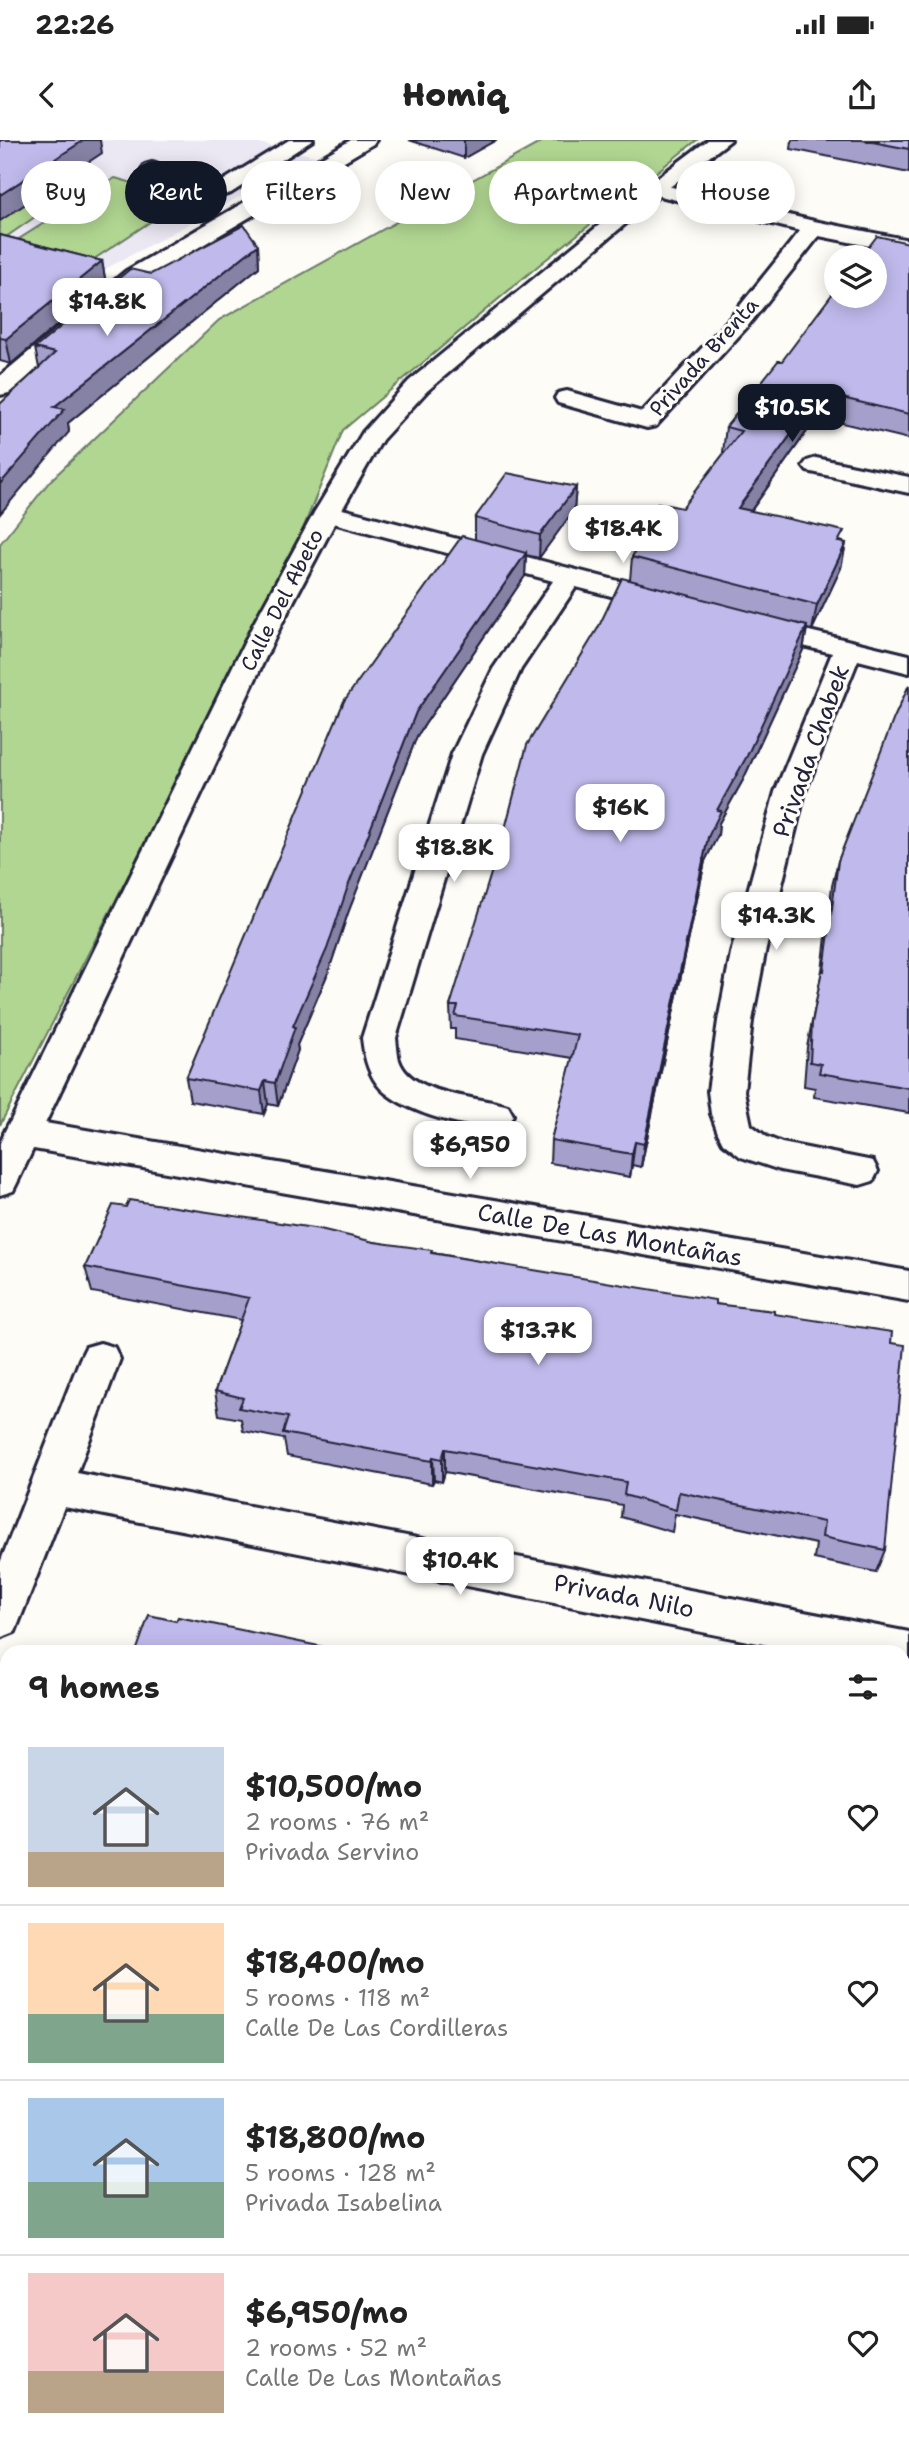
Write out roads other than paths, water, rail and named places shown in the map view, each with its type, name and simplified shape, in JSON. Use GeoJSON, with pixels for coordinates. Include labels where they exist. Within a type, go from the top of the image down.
{"type":"FeatureCollection","features":[{"type":"Feature","properties":{"kind":"street"},"geometry":{"type":"LineString","coordinates":[[227,187],[303,140]]}},
{"type":"Feature","properties":{"kind":"street"},"geometry":{"type":"LineString","coordinates":[[319,140],[359,144]]}},
{"type":"Feature","properties":{"kind":"street","name":"Calle Del Abeto"},"geometry":{"type":"LineString","coordinates":[[662,183],[721,140]]}},
{"type":"Feature","properties":{"kind":"street"},"geometry":{"type":"LineString","coordinates":[[0,388],[134,276],[359,144]]}},
{"type":"Feature","properties":{"kind":"street"},"geometry":{"type":"LineString","coordinates":[[662,191],[814,228],[909,247]]}},
{"type":"Feature","properties":{"kind":"street","name":"Calle Del Abeto"},"geometry":{"type":"LineString","coordinates":[[0,1181],[268,623],[327,513],[372,437],[418,386],[612,224]]}},
{"type":"Feature","properties":{"kind":"street","name":"Privada Brenta"},"geometry":{"type":"LineString","coordinates":[[567,398],[647,421],[739,322],[814,228]]}},
{"type":"Feature","properties":{"kind":"street"},"geometry":{"type":"LineString","coordinates":[[816,466],[909,485]]}},
{"type":"Feature","properties":{"kind":"street"},"geometry":{"type":"LineString","coordinates":[[327,513],[689,608]]}},
{"type":"Feature","properties":{"kind":"street"},"geometry":{"type":"LineString","coordinates":[[495,1115],[418,1099],[398,1086],[379,1057],[379,1038],[467,754],[507,669],[570,576]]}},
{"type":"Feature","properties":{"kind":"street"},"geometry":{"type":"LineString","coordinates":[[729,618],[847,651],[909,664]]}},
{"type":"Feature","properties":{"kind":"street","name":"Privada Chabek"},"geometry":{"type":"LineString","coordinates":[[847,651],[790,792],[748,953],[735,1021],[726,1091],[729,1114],[736,1133],[754,1147],[780,1156],[860,1171]]}},
{"type":"Feature","properties":{"kind":"street","name":"Calle De Las Montañas"},"geometry":{"type":"LineString","coordinates":[[22,1133],[909,1286]]}},
{"type":"Feature","properties":{"kind":"street"},"geometry":{"type":"LineString","coordinates":[[0,1618],[100,1359]]}},
{"type":"Feature","properties":{"kind":"street","name":"Privada Nilo"},"geometry":{"type":"LineString","coordinates":[[50,1486],[873,1645]]}}]}
